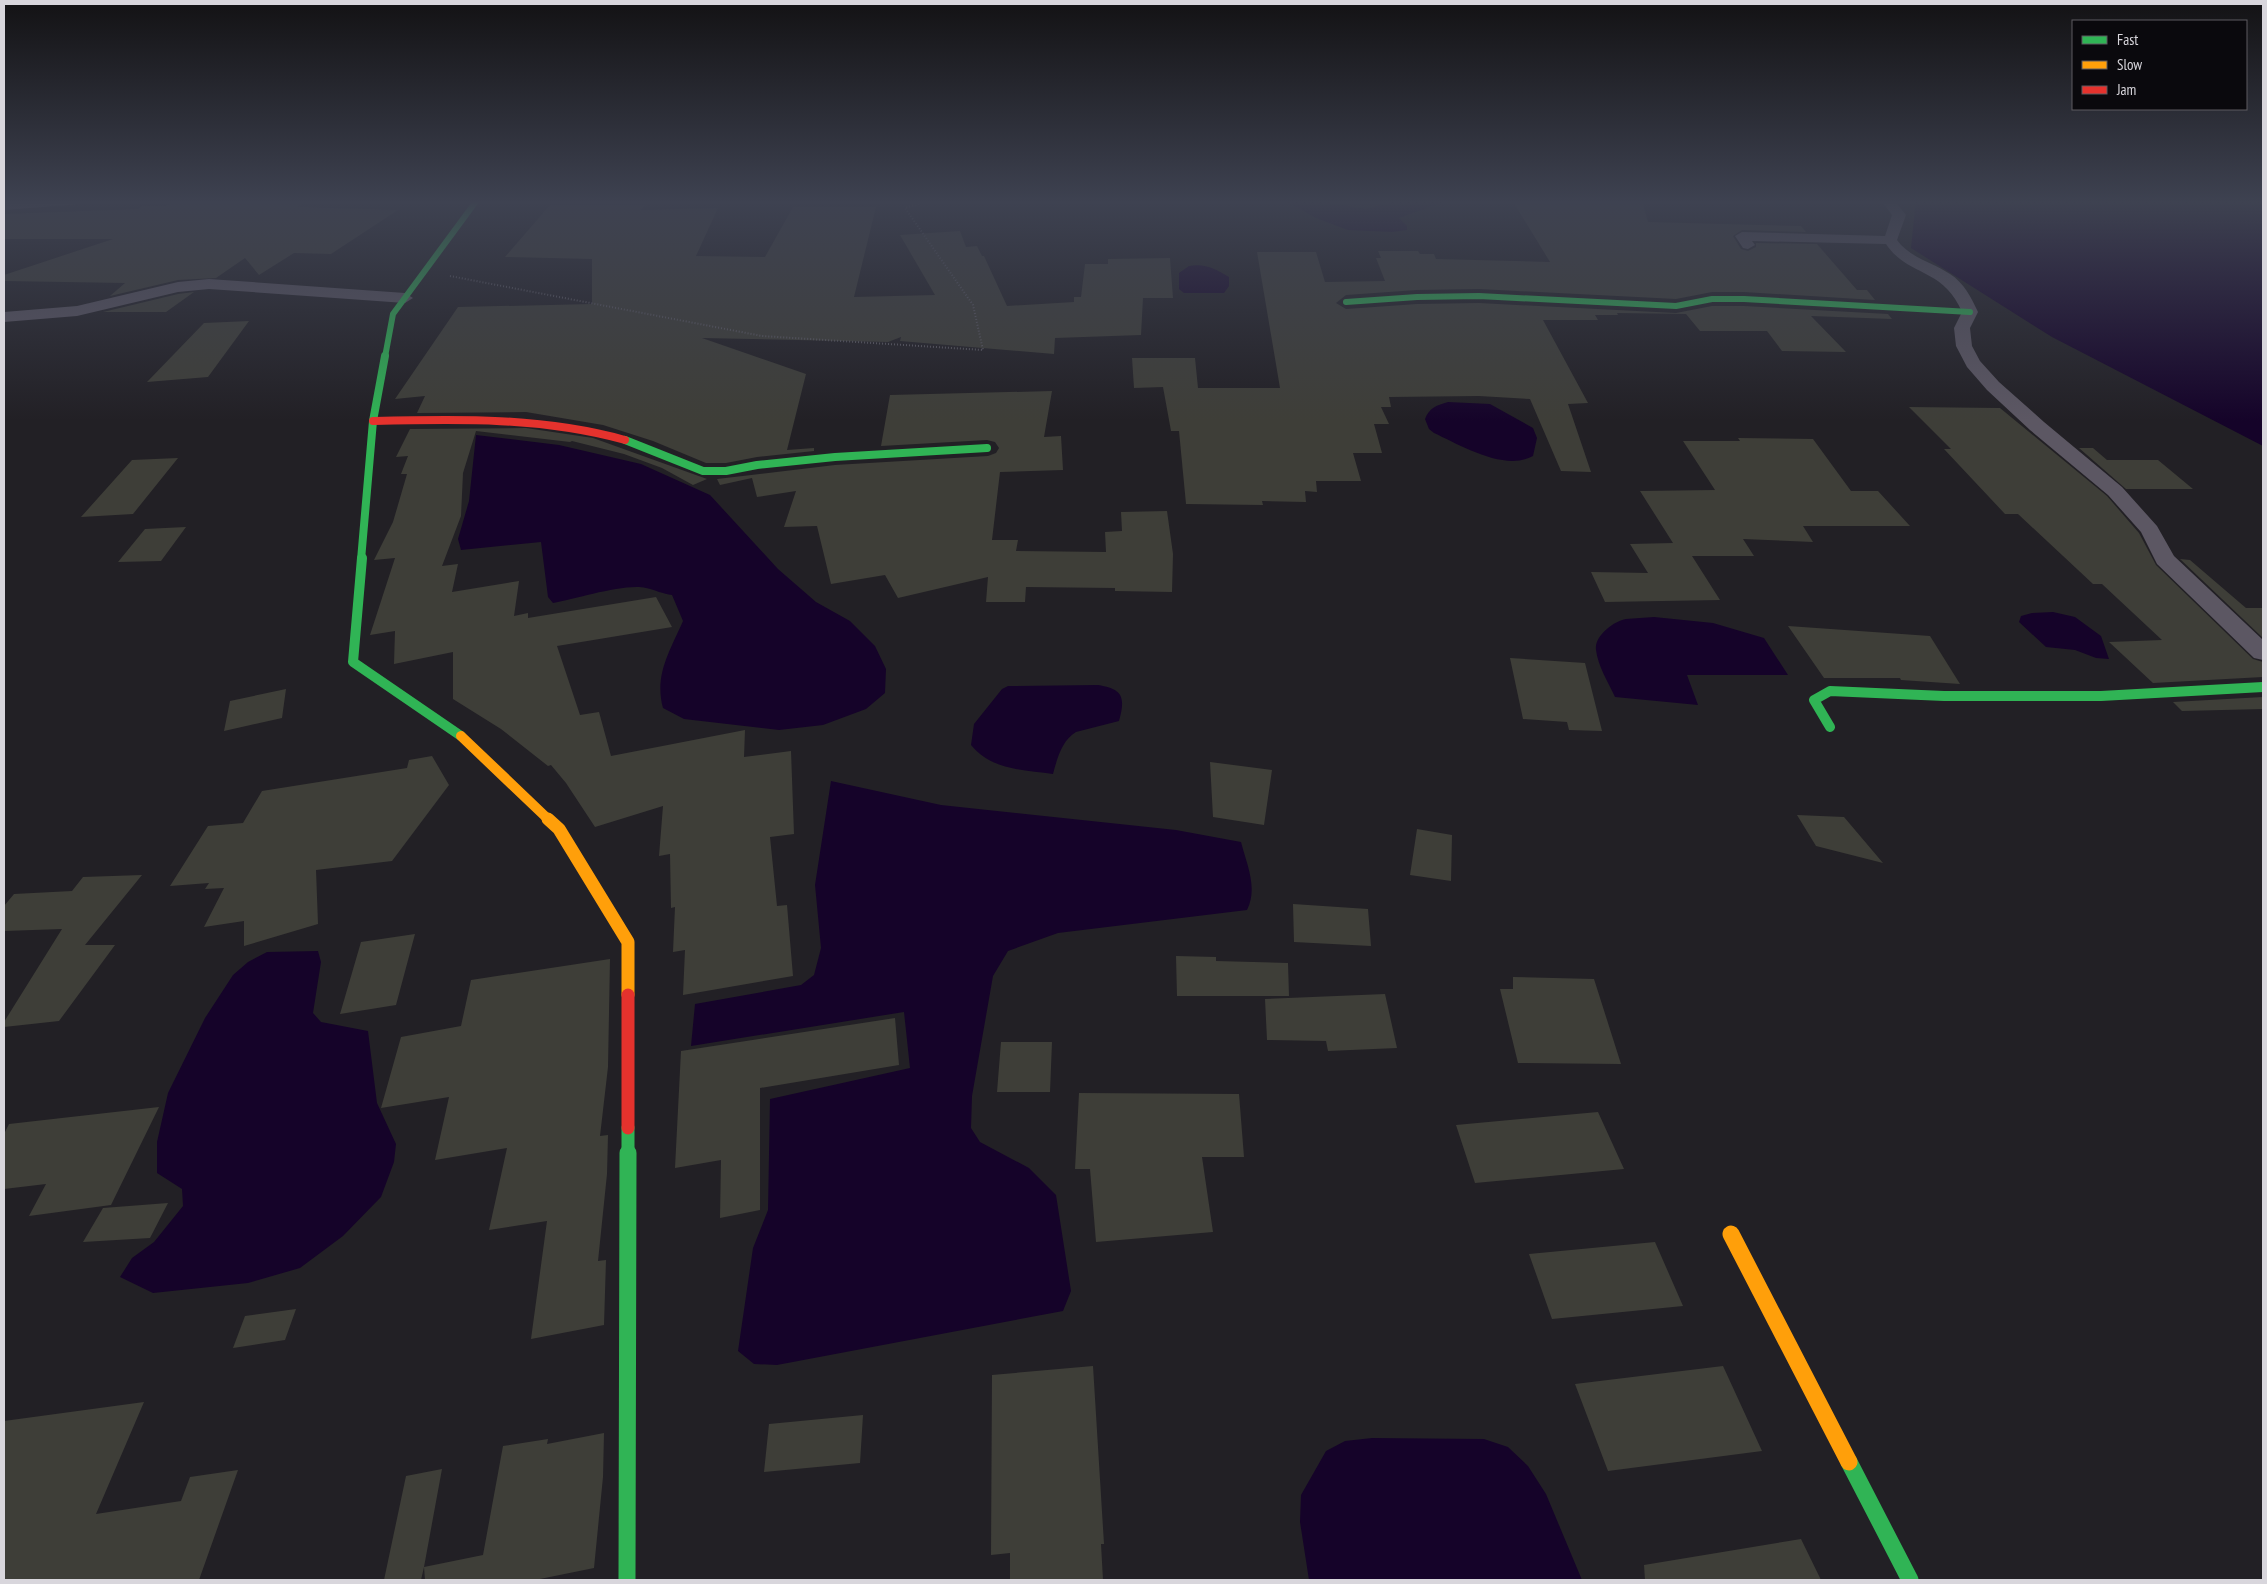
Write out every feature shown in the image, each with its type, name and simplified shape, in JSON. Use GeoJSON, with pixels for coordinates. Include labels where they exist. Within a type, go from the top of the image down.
{"type":"FeatureCollection","features":[{"type":"Feature","properties":{"kind":"street"},"geometry":{"type":"LineString","coordinates":[[422,274],[393,314],[373,421],[353,662],[462,736],[559,829],[628,942],[628,1580]]}},
{"type":"Feature","properties":{"kind":"street"},"geometry":{"type":"LineString","coordinates":[[1938,274],[1946,278],[1962,294],[1970,312]]}},
{"type":"Feature","properties":{"kind":"street"},"geometry":{"type":"LineString","coordinates":[[4,317],[77,311],[178,287],[209,284],[405,298]]}},
{"type":"Feature","properties":{"kind":"street"},"geometry":{"type":"LineString","coordinates":[[1346,302],[1479,296],[1676,306],[1712,299],[1744,299],[1970,312]]}},
{"type":"Feature","properties":{"kind":"street"},"geometry":{"type":"LineString","coordinates":[[1970,312],[1962,328],[1964,346],[1972,363],[2029,420],[2115,491],[2150,530],[2164,559],[2263,653]]}},
{"type":"Feature","properties":{"kind":"street"},"geometry":{"type":"LineString","coordinates":[[373,421],[526,420],[596,431],[645,447],[704,471],[726,471],[757,465],[835,456],[987,448]]}},
{"type":"Feature","properties":{"kind":"street"},"geometry":{"type":"LineString","coordinates":[[1830,727],[1814,700],[1830,691],[1944,696],[2101,696],[2263,687]]}},
{"type":"Feature","properties":{"kind":"street"},"geometry":{"type":"LineString","coordinates":[[1731,1234],[1910,1580]]}},
{"type":"Feature","properties":{"kind":"path"},"geometry":{"type":"LineString","coordinates":[[439,274],[762,336],[983,350],[973,305],[951,274]]}},
{"type":"Feature","properties":{"kind":"shaded area"},"geometry":{"type":"Polygon","coordinates":[[[1179,274],[1224,274],[1229,277],[1229,286],[1224,293],[1184,293],[1179,289],[1179,274]]]}},
{"type":"Feature","properties":{"kind":"shaded area"},"geometry":{"type":"Polygon","coordinates":[[[1952,274],[2263,274],[2263,446],[2052,337],[1952,274]]]}},
{"type":"Feature","properties":{"kind":"shaded area"},"geometry":{"type":"Polygon","coordinates":[[[1448,402],[1490,404],[1533,428],[1537,438],[1533,456],[1522,460],[1496,459],[1469,450],[1434,433],[1429,429],[1425,419],[1434,407],[1448,402]]]}},
{"type":"Feature","properties":{"kind":"shaded area"},"geometry":{"type":"Polygon","coordinates":[[[476,435],[559,445],[641,464],[710,495],[778,569],[816,602],[850,621],[875,646],[886,669],[885,693],[866,709],[823,725],[779,730],[684,719],[663,708],[660,685],[662,674],[683,621],[672,595],[637,587],[600,592],[553,603],[548,597],[541,542],[461,550],[458,539],[469,501],[476,435]]]}},
{"type":"Feature","properties":{"kind":"shaded area"},"geometry":{"type":"Polygon","coordinates":[[[2053,612],[2075,617],[2101,636],[2109,659],[2096,658],[2075,650],[2046,647],[2019,622],[2021,616],[2032,613],[2053,612]]]}},
{"type":"Feature","properties":{"kind":"shaded area"},"geometry":{"type":"Polygon","coordinates":[[[1654,617],[1713,623],[1764,638],[1788,675],[1687,675],[1698,705],[1615,697],[1599,662],[1596,650],[1598,640],[1606,630],[1621,620],[1654,617]]]}},
{"type":"Feature","properties":{"kind":"shaded area"},"geometry":{"type":"Polygon","coordinates":[[[1098,685],[1112,689],[1120,695],[1122,705],[1119,721],[1071,735],[1061,750],[1053,774],[1020,770],[998,764],[988,760],[971,745],[974,724],[1002,689],[1008,686],[1098,685]]]}},
{"type":"Feature","properties":{"kind":"shaded area"},"geometry":{"type":"Polygon","coordinates":[[[831,781],[941,805],[1176,830],[1241,842],[1252,885],[1252,893],[1247,910],[1058,933],[1008,951],[993,976],[972,1096],[971,1128],[980,1142],[1029,1168],[1056,1195],[1071,1291],[1063,1311],[777,1365],[754,1364],[738,1351],[753,1248],[768,1210],[770,1099],[910,1068],[904,1012],[691,1046],[695,1004],[801,985],[814,975],[821,948],[815,885],[831,781]]]}},
{"type":"Feature","properties":{"kind":"shaded area"},"geometry":{"type":"Polygon","coordinates":[[[318,951],[321,962],[313,1013],[321,1022],[368,1031],[377,1103],[396,1144],[394,1162],[381,1197],[343,1236],[300,1268],[248,1283],[153,1293],[120,1277],[132,1258],[154,1242],[183,1206],[182,1189],[157,1173],[157,1142],[168,1093],[205,1018],[233,975],[248,962],[267,952],[318,951]]]}},
{"type":"Feature","properties":{"kind":"shaded area"},"geometry":{"type":"Polygon","coordinates":[[[1372,1438],[1484,1439],[1508,1447],[1528,1466],[1546,1494],[1582,1580],[1309,1580],[1300,1522],[1301,1495],[1326,1451],[1345,1441],[1372,1438]]]}},
{"type":"Feature","properties":{"kind":"building"},"geometry":{"type":"Polygon","coordinates":[[[222,274],[216,278],[178,280],[110,296],[125,283],[4,281],[4,275],[222,274]]]}},
{"type":"Feature","properties":{"kind":"building"},"geometry":{"type":"Polygon","coordinates":[[[592,274],[860,274],[854,297],[935,295],[923,274],[992,274],[1007,306],[1074,302],[1074,297],[1081,297],[1084,274],[1171,274],[1173,298],[1143,298],[1141,335],[1055,338],[1054,354],[900,341],[901,337],[888,342],[702,338],[806,374],[787,450],[814,448],[814,451],[757,457],[726,463],[706,463],[653,441],[603,425],[526,412],[417,413],[425,396],[395,399],[458,307],[592,304],[592,274]]]}},
{"type":"Feature","properties":{"kind":"building"},"geometry":{"type":"Polygon","coordinates":[[[1261,274],[1323,274],[1325,282],[1385,281],[1382,274],[1843,274],[1857,290],[1867,290],[1875,300],[1744,292],[1712,292],[1676,299],[1479,289],[1417,290],[1346,295],[1336,303],[1346,309],[1417,304],[1479,303],[1676,313],[1712,306],[1744,306],[1888,314],[1892,319],[1811,316],[1846,352],[1782,351],[1767,331],[1700,331],[1686,314],[1617,313],[1618,315],[1595,315],[1598,320],[1543,320],[1588,403],[1568,404],[1591,472],[1561,471],[1530,399],[1479,396],[1389,397],[1391,407],[1381,407],[1389,424],[1374,424],[1382,453],[1353,453],[1361,481],[1316,481],[1317,492],[1305,491],[1306,502],[1262,501],[1263,505],[1186,504],[1179,431],[1171,431],[1163,387],[1134,388],[1132,358],[1195,358],[1198,388],[1280,388],[1261,274]]]}},
{"type":"Feature","properties":{"kind":"building"},"geometry":{"type":"Polygon","coordinates":[[[194,292],[166,312],[103,312],[178,294],[194,292]]]}},
{"type":"Feature","properties":{"kind":"building"},"geometry":{"type":"Polygon","coordinates":[[[249,321],[208,377],[147,382],[204,323],[249,321]]]}},
{"type":"Feature","properties":{"kind":"building"},"geometry":{"type":"Polygon","coordinates":[[[1052,391],[1044,437],[1061,436],[1063,470],[1000,472],[992,540],[1018,540],[1016,551],[1106,552],[1105,532],[1122,531],[1121,512],[1167,511],[1173,554],[1172,592],[1115,591],[1115,588],[1026,587],[1025,602],[986,602],[988,577],[898,598],[885,575],[831,584],[817,526],[784,527],[796,491],[757,497],[752,478],[720,485],[717,479],[835,465],[988,456],[996,453],[999,448],[995,442],[987,440],[881,446],[890,395],[1052,391]]]}},
{"type":"Feature","properties":{"kind":"building"},"geometry":{"type":"Polygon","coordinates":[[[1909,407],[2000,408],[2107,496],[2139,533],[2156,565],[2253,659],[2263,662],[2263,677],[2153,683],[2109,642],[2162,640],[2102,584],[2093,584],[2018,514],[2005,514],[1944,449],[1951,449],[1909,407]]]}},
{"type":"Feature","properties":{"kind":"building"},"geometry":{"type":"Polygon","coordinates":[[[526,428],[593,438],[707,479],[693,485],[662,468],[624,454],[572,441],[476,431],[463,473],[461,516],[442,566],[458,564],[452,592],[519,581],[514,616],[528,613],[528,618],[656,597],[672,627],[557,646],[580,715],[599,712],[611,756],[745,730],[744,757],[791,751],[794,834],[770,837],[777,906],[787,905],[793,976],[683,995],[685,950],[673,952],[675,907],[671,908],[670,854],[659,856],[663,806],[595,827],[566,783],[551,765],[548,766],[501,729],[453,699],[453,652],[394,664],[395,631],[370,635],[395,558],[374,560],[393,522],[407,474],[401,474],[408,456],[396,457],[410,429],[526,428]]]}},
{"type":"Feature","properties":{"kind":"building"},"geometry":{"type":"Polygon","coordinates":[[[1738,438],[1813,439],[1851,491],[1878,491],[1910,526],[1803,526],[1813,542],[1743,539],[1754,556],[1692,556],[1720,600],[1605,602],[1591,572],[1648,573],[1630,544],[1673,543],[1640,491],[1715,490],[1683,441],[1740,441],[1738,438]]]}},
{"type":"Feature","properties":{"kind":"building"},"geometry":{"type":"Polygon","coordinates":[[[2079,448],[2093,448],[2107,460],[2158,460],[2193,489],[2126,489],[2079,448]]]}},
{"type":"Feature","properties":{"kind":"building"},"geometry":{"type":"Polygon","coordinates":[[[178,458],[133,514],[81,517],[132,460],[178,458]]]}},
{"type":"Feature","properties":{"kind":"building"},"geometry":{"type":"Polygon","coordinates":[[[186,527],[161,561],[118,562],[145,529],[186,527]]]}},
{"type":"Feature","properties":{"kind":"building"},"geometry":{"type":"Polygon","coordinates":[[[2180,559],[2190,560],[2246,608],[2263,608],[2263,638],[2180,559]]]}},
{"type":"Feature","properties":{"kind":"building"},"geometry":{"type":"Polygon","coordinates":[[[1788,626],[1930,636],[1960,684],[1901,680],[1900,678],[1824,678],[1788,626]]]}},
{"type":"Feature","properties":{"kind":"building"},"geometry":{"type":"Polygon","coordinates":[[[1510,658],[1585,663],[1602,731],[1569,730],[1567,722],[1523,719],[1510,658]]]}},
{"type":"Feature","properties":{"kind":"building"},"geometry":{"type":"Polygon","coordinates":[[[286,689],[282,718],[224,731],[230,701],[286,689]]]}},
{"type":"Feature","properties":{"kind":"building"},"geometry":{"type":"Polygon","coordinates":[[[2263,697],[2263,709],[2182,711],[2173,702],[2263,697]]]}},
{"type":"Feature","properties":{"kind":"building"},"geometry":{"type":"Polygon","coordinates":[[[432,756],[449,785],[392,861],[316,870],[318,924],[244,946],[244,921],[204,927],[224,888],[205,889],[209,883],[170,886],[208,826],[243,823],[262,791],[407,768],[409,760],[432,756]]]}},
{"type":"Feature","properties":{"kind":"building"},"geometry":{"type":"Polygon","coordinates":[[[1210,762],[1272,770],[1264,825],[1213,817],[1210,762]]]}},
{"type":"Feature","properties":{"kind":"building"},"geometry":{"type":"Polygon","coordinates":[[[1797,815],[1844,817],[1883,863],[1816,846],[1797,815]]]}},
{"type":"Feature","properties":{"kind":"building"},"geometry":{"type":"Polygon","coordinates":[[[1417,829],[1452,835],[1451,881],[1410,875],[1417,829]]]}},
{"type":"Feature","properties":{"kind":"building"},"geometry":{"type":"Polygon","coordinates":[[[142,875],[85,945],[115,945],[59,1021],[4,1027],[4,1022],[62,929],[4,931],[4,906],[14,894],[72,891],[83,877],[142,875]]]}},
{"type":"Feature","properties":{"kind":"building"},"geometry":{"type":"Polygon","coordinates":[[[1293,904],[1368,909],[1371,946],[1294,942],[1293,904]]]}},
{"type":"Feature","properties":{"kind":"building"},"geometry":{"type":"Polygon","coordinates":[[[415,934],[396,1005],[340,1014],[361,942],[415,934]]]}},
{"type":"Feature","properties":{"kind":"building"},"geometry":{"type":"Polygon","coordinates":[[[1176,956],[1216,957],[1216,961],[1288,963],[1289,996],[1177,996],[1176,956]]]}},
{"type":"Feature","properties":{"kind":"building"},"geometry":{"type":"Polygon","coordinates":[[[610,959],[608,1067],[600,1136],[608,1135],[607,1174],[598,1261],[606,1260],[604,1325],[531,1339],[547,1221],[489,1230],[507,1148],[435,1160],[449,1097],[381,1108],[401,1037],[461,1026],[471,980],[610,959]]]}},
{"type":"Feature","properties":{"kind":"building"},"geometry":{"type":"Polygon","coordinates":[[[1513,977],[1594,979],[1621,1064],[1518,1063],[1500,989],[1513,989],[1513,977]]]}},
{"type":"Feature","properties":{"kind":"building"},"geometry":{"type":"Polygon","coordinates":[[[1385,994],[1397,1048],[1328,1051],[1326,1041],[1267,1040],[1265,999],[1385,994]]]}},
{"type":"Feature","properties":{"kind":"building"},"geometry":{"type":"Polygon","coordinates":[[[895,1018],[899,1065],[760,1088],[760,1210],[720,1218],[721,1160],[675,1168],[681,1051],[895,1018]]]}},
{"type":"Feature","properties":{"kind":"building"},"geometry":{"type":"Polygon","coordinates":[[[1001,1042],[1052,1042],[1050,1092],[997,1092],[1001,1042]]]}},
{"type":"Feature","properties":{"kind":"building"},"geometry":{"type":"Polygon","coordinates":[[[1079,1093],[1239,1094],[1244,1157],[1202,1157],[1213,1232],[1096,1242],[1090,1169],[1075,1169],[1079,1093]]]}},
{"type":"Feature","properties":{"kind":"building"},"geometry":{"type":"Polygon","coordinates":[[[159,1107],[111,1205],[29,1216],[46,1184],[4,1189],[4,1134],[9,1124],[159,1107]]]}},
{"type":"Feature","properties":{"kind":"building"},"geometry":{"type":"Polygon","coordinates":[[[1598,1112],[1624,1169],[1475,1183],[1456,1125],[1598,1112]]]}},
{"type":"Feature","properties":{"kind":"building"},"geometry":{"type":"Polygon","coordinates":[[[168,1203],[150,1238],[83,1242],[103,1208],[168,1203]]]}},
{"type":"Feature","properties":{"kind":"building"},"geometry":{"type":"Polygon","coordinates":[[[1655,1242],[1683,1306],[1552,1319],[1529,1254],[1655,1242]]]}},
{"type":"Feature","properties":{"kind":"building"},"geometry":{"type":"Polygon","coordinates":[[[296,1309],[285,1340],[233,1348],[245,1316],[296,1309]]]}},
{"type":"Feature","properties":{"kind":"building"},"geometry":{"type":"Polygon","coordinates":[[[1093,1366],[1104,1544],[1101,1544],[1103,1580],[1010,1580],[1010,1553],[991,1555],[992,1375],[1093,1366]]]}},
{"type":"Feature","properties":{"kind":"building"},"geometry":{"type":"Polygon","coordinates":[[[1723,1366],[1762,1451],[1608,1471],[1575,1384],[1723,1366]]]}},
{"type":"Feature","properties":{"kind":"building"},"geometry":{"type":"Polygon","coordinates":[[[144,1402],[96,1514],[181,1501],[190,1477],[238,1470],[199,1580],[4,1580],[4,1421],[144,1402]]]}},
{"type":"Feature","properties":{"kind":"building"},"geometry":{"type":"Polygon","coordinates":[[[863,1415],[860,1463],[764,1472],[769,1424],[863,1415]]]}},
{"type":"Feature","properties":{"kind":"building"},"geometry":{"type":"Polygon","coordinates":[[[604,1433],[603,1477],[594,1568],[535,1580],[425,1580],[424,1567],[483,1555],[503,1446],[548,1439],[547,1444],[604,1433]]]}},
{"type":"Feature","properties":{"kind":"building"},"geometry":{"type":"Polygon","coordinates":[[[442,1469],[421,1580],[384,1580],[406,1476],[442,1469]]]}},
{"type":"Feature","properties":{"kind":"building"},"geometry":{"type":"Polygon","coordinates":[[[1801,1539],[1821,1580],[1645,1580],[1644,1565],[1801,1539]]]}},
{"type":"Feature","properties":{"kind":"traffic: fast"},"geometry":{"type":"LineString","coordinates":[[423,274],[393,314],[373,421],[353,662],[461,736]]}},
{"type":"Feature","properties":{"kind":"traffic: fast"},"geometry":{"type":"LineString","coordinates":[[1346,302],[1417,297],[1479,296],[1676,306],[1712,299],[1744,299],[1970,312]]}},
{"type":"Feature","properties":{"kind":"traffic: fast"},"geometry":{"type":"LineString","coordinates":[[625,440],[703,471],[726,471],[757,465],[835,457],[987,448]]}},
{"type":"Feature","properties":{"kind":"traffic: fast"},"geometry":{"type":"LineString","coordinates":[[1830,727],[1814,700],[1830,691],[1944,696],[2101,696],[2263,687]]}},
{"type":"Feature","properties":{"kind":"traffic: fast"},"geometry":{"type":"LineString","coordinates":[[627,1580],[628,1128]]}},
{"type":"Feature","properties":{"kind":"traffic: fast"},"geometry":{"type":"LineString","coordinates":[[1849,1462],[1910,1580]]}},
{"type":"Feature","properties":{"kind":"traffic: slow"},"geometry":{"type":"LineString","coordinates":[[461,736],[559,829],[628,942],[628,995]]}},
{"type":"Feature","properties":{"kind":"traffic: slow"},"geometry":{"type":"LineString","coordinates":[[1731,1234],[1849,1462]]}},
{"type":"Feature","properties":{"kind":"traffic: jam"},"geometry":{"type":"LineString","coordinates":[[373,421],[469,419],[531,422],[594,431],[625,440]]}},
{"type":"Feature","properties":{"kind":"traffic: jam"},"geometry":{"type":"LineString","coordinates":[[628,995],[628,1128]]}}]}
